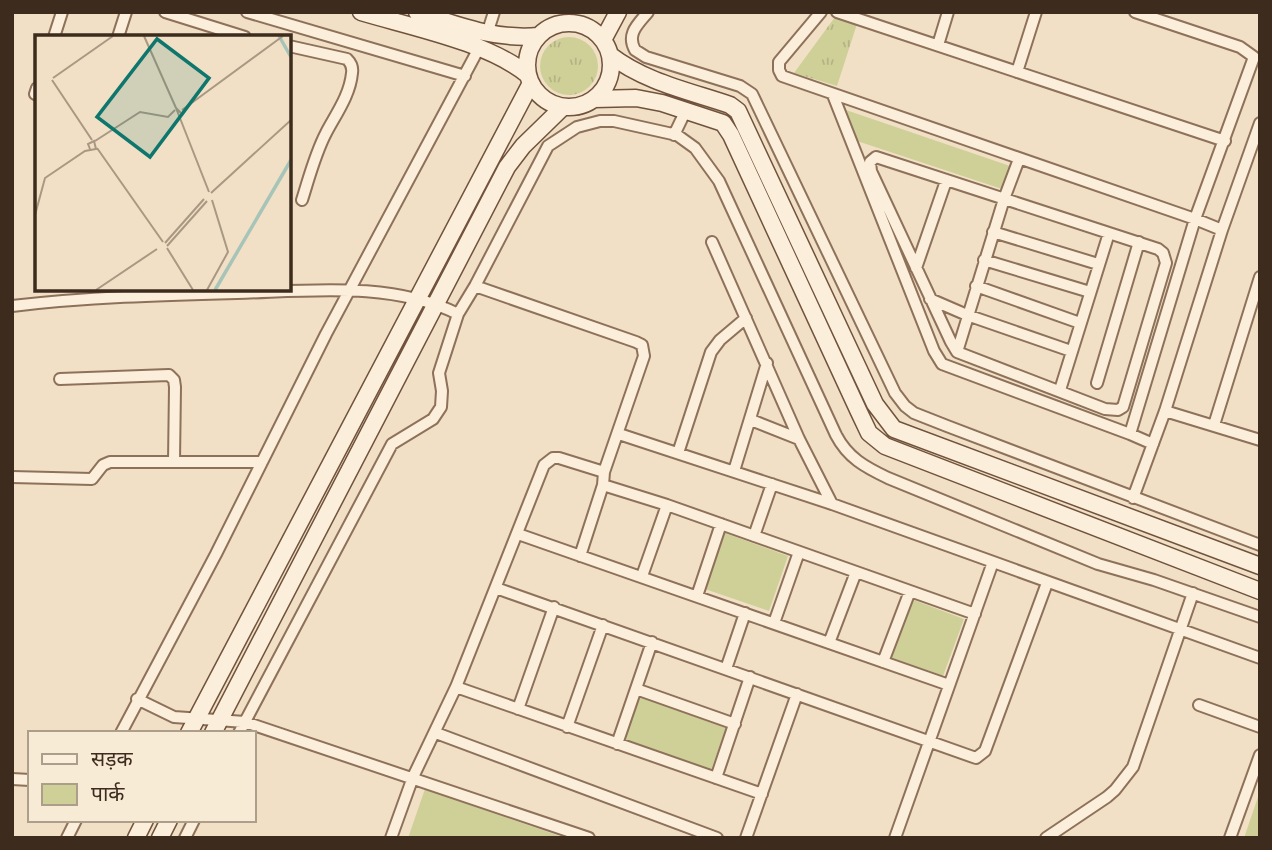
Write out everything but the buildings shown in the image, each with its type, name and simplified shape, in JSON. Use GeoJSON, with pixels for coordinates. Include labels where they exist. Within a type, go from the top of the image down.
{"type":"FeatureCollection","features":[{"type":"Feature","properties":{"kind":"street"},"geometry":{"type":"LineString","coordinates":[[55,35],[62,12]]}},
{"type":"Feature","properties":{"kind":"street"},"geometry":{"type":"LineString","coordinates":[[119,35],[126,12]]}},
{"type":"Feature","properties":{"kind":"street"},"geometry":{"type":"LineString","coordinates":[[165,12],[238,35]]}},
{"type":"Feature","properties":{"kind":"street"},"geometry":{"type":"LineString","coordinates":[[247,12],[465,76]]}},
{"type":"Feature","properties":{"kind":"street"},"geometry":{"type":"LineString","coordinates":[[361,12],[483,41],[538,36]]}},
{"type":"Feature","properties":{"kind":"street"},"geometry":{"type":"LineString","coordinates":[[416,12],[483,41],[512,62],[529,79],[540,96],[563,107],[579,106],[594,99],[636,98],[686,110],[723,123],[731,135],[869,433],[885,446],[1260,591]]}},
{"type":"Feature","properties":{"kind":"street"},"geometry":{"type":"LineString","coordinates":[[122,731],[216,554],[350,290],[465,76],[494,12]]}},
{"type":"Feature","properties":{"kind":"street"},"geometry":{"type":"LineString","coordinates":[[594,99],[611,72],[607,47],[618,12]]}},
{"type":"Feature","properties":{"kind":"street"},"geometry":{"type":"LineString","coordinates":[[648,12],[633,30],[631,37],[635,50],[646,57],[740,86],[752,94],[895,393],[914,413],[1260,545]]}},
{"type":"Feature","properties":{"kind":"street"},"geometry":{"type":"LineString","coordinates":[[821,12],[779,62],[782,76],[1222,230]]}},
{"type":"Feature","properties":{"kind":"street"},"geometry":{"type":"LineString","coordinates":[[837,12],[1225,141]]}},
{"type":"Feature","properties":{"kind":"street"},"geometry":{"type":"LineString","coordinates":[[938,45],[948,12]]}},
{"type":"Feature","properties":{"kind":"street"},"geometry":{"type":"LineString","coordinates":[[1017,72],[1036,12]]}},
{"type":"Feature","properties":{"kind":"street"},"geometry":{"type":"LineString","coordinates":[[1130,434],[1195,219],[1254,62],[1251,53],[1240,47],[1135,12]]}},
{"type":"Feature","properties":{"kind":"street"},"geometry":{"type":"LineString","coordinates":[[192,726],[299,527],[529,79],[527,58],[533,43],[551,26],[581,18],[607,47],[637,73],[730,105],[744,122],[875,404],[894,429],[1260,566]]}},
{"type":"Feature","properties":{"kind":"street"},"geometry":{"type":"LineString","coordinates":[[290,46],[347,59],[352,64],[353,71],[348,90],[326,134],[302,200]]}},
{"type":"Feature","properties":{"kind":"street"},"geometry":{"type":"LineString","coordinates":[[682,89],[688,70]]}},
{"type":"Feature","properties":{"kind":"street"},"geometry":{"type":"LineString","coordinates":[[833,95],[934,351],[942,364],[1153,444]]}},
{"type":"Feature","properties":{"kind":"street"},"geometry":{"type":"LineString","coordinates":[[217,726],[378,411],[507,167],[523,146],[563,107]]}},
{"type":"Feature","properties":{"kind":"street"},"geometry":{"type":"LineString","coordinates":[[674,135],[686,110]]}},
{"type":"Feature","properties":{"kind":"street"},"geometry":{"type":"LineString","coordinates":[[240,731],[392,444],[433,419],[440,407],[442,391],[439,373],[458,314],[548,146],[577,127],[600,121],[614,121],[674,135],[695,148],[719,181],[835,435],[845,451],[858,463],[888,478],[1098,564],[1260,617]]}},
{"type":"Feature","properties":{"kind":"street"},"geometry":{"type":"LineString","coordinates":[[1133,498],[1165,411],[1222,230],[1256,150],[1260,123]]}},
{"type":"Feature","properties":{"kind":"street"},"geometry":{"type":"LineString","coordinates":[[880,157],[1003,199],[1158,248],[1163,253],[1166,263],[1123,407],[1118,411],[1105,409],[957,352],[871,171],[870,162],[880,157]]}},
{"type":"Feature","properties":{"kind":"street"},"geometry":{"type":"LineString","coordinates":[[957,352],[1003,199],[1018,159]]}},
{"type":"Feature","properties":{"kind":"street"},"geometry":{"type":"LineString","coordinates":[[916,268],[946,181]]}},
{"type":"Feature","properties":{"kind":"street"},"geometry":{"type":"LineString","coordinates":[[993,232],[1098,264]]}},
{"type":"Feature","properties":{"kind":"street"},"geometry":{"type":"LineString","coordinates":[[1060,390],[1109,233]]}},
{"type":"Feature","properties":{"kind":"street"},"geometry":{"type":"LineString","coordinates":[[712,242],[799,439],[832,504]]}},
{"type":"Feature","properties":{"kind":"street"},"geometry":{"type":"LineString","coordinates":[[1097,383],[1139,242]]}},
{"type":"Feature","properties":{"kind":"street"},"geometry":{"type":"LineString","coordinates":[[984,261],[1090,292]]}},
{"type":"Feature","properties":{"kind":"street"},"geometry":{"type":"LineString","coordinates":[[1214,425],[1260,277]]}},
{"type":"Feature","properties":{"kind":"street"},"geometry":{"type":"LineString","coordinates":[[475,286],[642,345],[644,356],[604,472],[603,485],[580,556]]}},
{"type":"Feature","properties":{"kind":"street"},"geometry":{"type":"LineString","coordinates":[[976,286],[1080,323]]}},
{"type":"Feature","properties":{"kind":"street"},"geometry":{"type":"LineString","coordinates":[[12,306],[75,298],[204,291],[350,290],[416,298],[437,303],[458,314]]}},
{"type":"Feature","properties":{"kind":"street"},"geometry":{"type":"LineString","coordinates":[[930,299],[967,315],[1071,351]]}},
{"type":"Feature","properties":{"kind":"street"},"geometry":{"type":"LineString","coordinates":[[678,453],[712,352],[720,340],[746,318]]}},
{"type":"Feature","properties":{"kind":"street"},"geometry":{"type":"LineString","coordinates":[[734,471],[767,363]]}},
{"type":"Feature","properties":{"kind":"street"},"geometry":{"type":"LineString","coordinates":[[60,379],[169,375],[174,380],[175,387],[174,461]]}},
{"type":"Feature","properties":{"kind":"street"},"geometry":{"type":"LineString","coordinates":[[1165,411],[1260,440]]}},
{"type":"Feature","properties":{"kind":"street"},"geometry":{"type":"LineString","coordinates":[[751,420],[799,439]]}},
{"type":"Feature","properties":{"kind":"street"},"geometry":{"type":"LineString","coordinates":[[619,434],[832,504],[1260,658]]}},
{"type":"Feature","properties":{"kind":"street"},"geometry":{"type":"LineString","coordinates":[[390,838],[413,777],[456,687],[544,465],[559,458],[604,472]]}},
{"type":"Feature","properties":{"kind":"street"},"geometry":{"type":"LineString","coordinates":[[12,477],[87,480],[95,477],[107,463],[262,462]]}},
{"type":"Feature","properties":{"kind":"street"},"geometry":{"type":"LineString","coordinates":[[754,536],[772,484]]}},
{"type":"Feature","properties":{"kind":"street"},"geometry":{"type":"LineString","coordinates":[[603,485],[975,614]]}},
{"type":"Feature","properties":{"kind":"street"},"geometry":{"type":"LineString","coordinates":[[642,576],[667,505]]}},
{"type":"Feature","properties":{"kind":"street"},"geometry":{"type":"LineString","coordinates":[[697,596],[721,524]]}},
{"type":"Feature","properties":{"kind":"street"},"geometry":{"type":"LineString","coordinates":[[518,534],[949,685]]}},
{"type":"Feature","properties":{"kind":"street"},"geometry":{"type":"LineString","coordinates":[[774,623],[799,552]]}},
{"type":"Feature","properties":{"kind":"street"},"geometry":{"type":"LineString","coordinates":[[895,838],[993,562]]}},
{"type":"Feature","properties":{"kind":"street"},"geometry":{"type":"LineString","coordinates":[[829,643],[856,572]]}},
{"type":"Feature","properties":{"kind":"street"},"geometry":{"type":"LineString","coordinates":[[496,588],[976,758],[985,751],[1047,583]]}},
{"type":"Feature","properties":{"kind":"street"},"geometry":{"type":"LineString","coordinates":[[883,662],[910,591]]}},
{"type":"Feature","properties":{"kind":"street"},"geometry":{"type":"LineString","coordinates":[[1046,838],[1107,797],[1133,767],[1193,593]]}},
{"type":"Feature","properties":{"kind":"street"},"geometry":{"type":"LineString","coordinates":[[518,709],[554,607]]}},
{"type":"Feature","properties":{"kind":"street"},"geometry":{"type":"LineString","coordinates":[[726,669],[745,613]]}},
{"type":"Feature","properties":{"kind":"street"},"geometry":{"type":"LineString","coordinates":[[568,727],[603,625]]}},
{"type":"Feature","properties":{"kind":"street"},"geometry":{"type":"LineString","coordinates":[[617,744],[652,642]]}},
{"type":"Feature","properties":{"kind":"street"},"geometry":{"type":"LineString","coordinates":[[716,778],[750,677]]}},
{"type":"Feature","properties":{"kind":"street"},"geometry":{"type":"LineString","coordinates":[[456,687],[762,794]]}},
{"type":"Feature","properties":{"kind":"street"},"geometry":{"type":"LineString","coordinates":[[636,689],[734,724]]}},
{"type":"Feature","properties":{"kind":"street"},"geometry":{"type":"LineString","coordinates":[[746,838],[797,694]]}},
{"type":"Feature","properties":{"kind":"street"},"geometry":{"type":"LineString","coordinates":[[137,699],[192,726],[245,722],[589,838]]}},
{"type":"Feature","properties":{"kind":"street"},"geometry":{"type":"LineString","coordinates":[[1199,705],[1260,727]]}},
{"type":"Feature","properties":{"kind":"street"},"geometry":{"type":"LineString","coordinates":[[436,733],[717,838]]}},
{"type":"Feature","properties":{"kind":"street"},"geometry":{"type":"LineString","coordinates":[[1230,838],[1260,755]]}},
{"type":"Feature","properties":{"kind":"street"},"geometry":{"type":"LineString","coordinates":[[1247,790],[1260,795]]}},
{"type":"Feature","properties":{"kind":"street"},"geometry":{"type":"LineString","coordinates":[[67,838],[75,822]]}},
{"type":"Feature","properties":{"kind":"street"},"geometry":{"type":"LineString","coordinates":[[136,838],[144,822]]}},
{"type":"Feature","properties":{"kind":"street"},"geometry":{"type":"LineString","coordinates":[[185,838],[193,822]]}},
{"type":"Feature","properties":{"kind":"green space"},"geometry":{"type":"Polygon","coordinates":[[[835,17],[857,24],[837,86],[794,73],[835,17]]]}},
{"type":"Feature","properties":{"kind":"green space"},"geometry":{"type":"Polygon","coordinates":[[[569,37],[580,39],[593,50],[598,66],[596,77],[585,90],[569,95],[558,93],[545,82],[540,66],[542,55],[553,42],[569,37]]]}},
{"type":"Feature","properties":{"kind":"green space"},"geometry":{"type":"Polygon","coordinates":[[[843,109],[1013,167],[1005,190],[857,141],[843,109]]]}},
{"type":"Feature","properties":{"kind":"green space"},"geometry":{"type":"Polygon","coordinates":[[[722,532],[788,556],[769,611],[702,588],[722,532]]]}},
{"type":"Feature","properties":{"kind":"green space"},"geometry":{"type":"Polygon","coordinates":[[[911,599],[964,619],[943,676],[890,657],[911,599]]]}},
{"type":"Feature","properties":{"kind":"green space"},"geometry":{"type":"Polygon","coordinates":[[[638,696],[726,728],[710,773],[622,740],[638,696]]]}},
{"type":"Feature","properties":{"kind":"green space"},"geometry":{"type":"Polygon","coordinates":[[[425,789],[565,838],[408,838],[425,789]]]}},
{"type":"Feature","properties":{"kind":"green space"},"geometry":{"type":"Polygon","coordinates":[[[1258,797],[1260,838],[1244,838],[1258,797]]]}}]}
